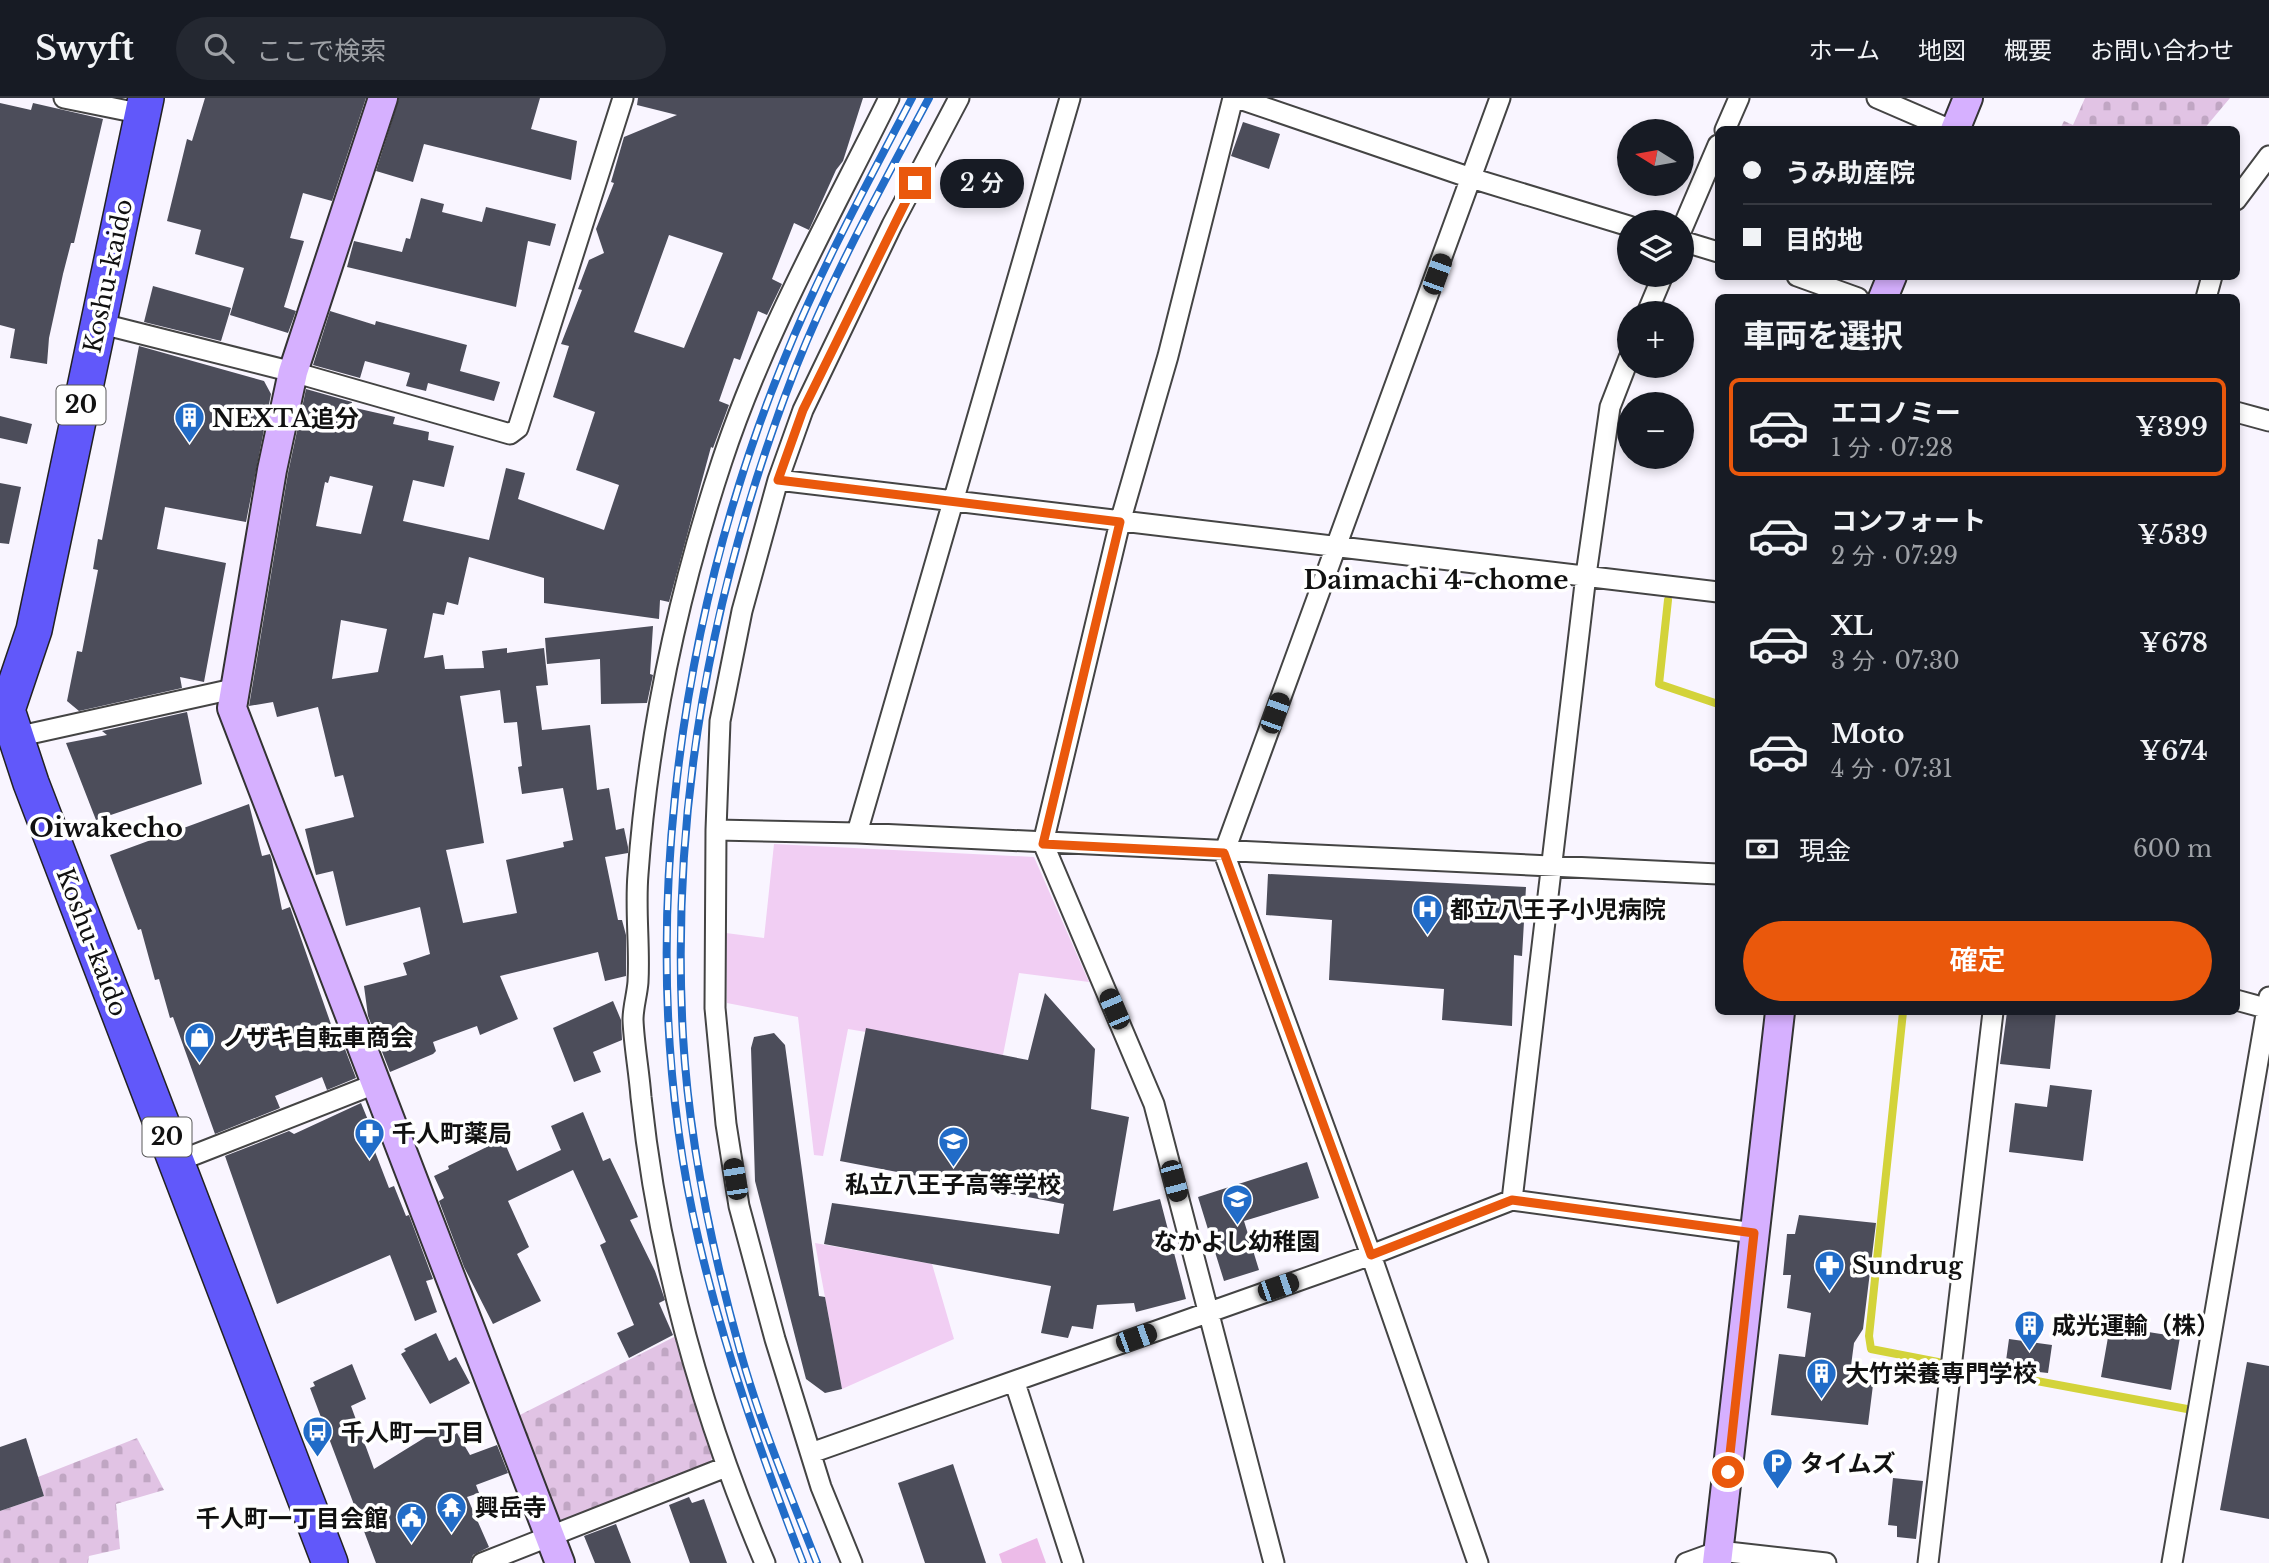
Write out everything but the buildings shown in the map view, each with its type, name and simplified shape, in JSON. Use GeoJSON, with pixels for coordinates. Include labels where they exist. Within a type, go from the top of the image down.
{"type":"FeatureCollection","features":[{"type":"Feature","properties":{"kind":"highway","name":"Koshu-kaido"},"geometry":{"type":"LineString","coordinates":[[145,106],[34,630],[6,717],[330,1563]]}},
{"type":"Feature","properties":{"kind":"street"},"geometry":{"type":"LineString","coordinates":[[64,98],[145,106]]}},
{"type":"Feature","properties":{"kind":"street"},"geometry":{"type":"LineString","coordinates":[[383,98],[293,372],[272,470],[233,689],[232,708],[237,729],[561,1563]]}},
{"type":"Feature","properties":{"kind":"street"},"geometry":{"type":"LineString","coordinates":[[98,323],[293,372],[510,434],[518,428],[623,98]]}},
{"type":"Feature","properties":{"kind":"street"},"geometry":{"type":"LineString","coordinates":[[765,1563],[726,1467],[688,1346],[646,1147],[633,1018],[638,984],[637,880],[646,783],[678,613],[722,460],[761,359],[814,245],[889,98]]}},
{"type":"Feature","properties":{"kind":"street"},"geometry":{"type":"LineString","coordinates":[[852,1563],[821,1487],[775,1339],[740,1206],[726,1124],[715,1008],[716,830],[720,721],[742,611],[778,480],[803,410],[838,332],[959,98]]}},
{"type":"Feature","properties":{"kind":"street"},"geometry":{"type":"LineString","coordinates":[[857,833],[1070,98]]}},
{"type":"Feature","properties":{"kind":"street"},"geometry":{"type":"LineString","coordinates":[[1274,1563],[1154,1104],[1043,844],[1120,522],[1168,356],[1235,98],[1471,178],[1617,222]]}},
{"type":"Feature","properties":{"kind":"street"},"geometry":{"type":"LineString","coordinates":[[1478,1563],[1371,1255],[1224,853],[1500,98]]}},
{"type":"Feature","properties":{"kind":"street"},"geometry":{"type":"LineString","coordinates":[[1727,126],[1739,98]]}},
{"type":"Feature","properties":{"kind":"street"},"geometry":{"type":"LineString","coordinates":[[1877,98],[1944,126]]}},
{"type":"Feature","properties":{"kind":"street"},"geometry":{"type":"LineString","coordinates":[[1955,126],[1969,98]]}},
{"type":"Feature","properties":{"kind":"street"},"geometry":{"type":"LineString","coordinates":[[1690,210],[1715,152]]}},
{"type":"Feature","properties":{"kind":"street"},"geometry":{"type":"LineString","coordinates":[[2240,195],[2269,156]]}},
{"type":"Feature","properties":{"kind":"street"},"geometry":{"type":"LineString","coordinates":[[1694,245],[1715,251]]}},
{"type":"Feature","properties":{"kind":"street"},"geometry":{"type":"LineString","coordinates":[[1808,280],[1847,294]]}},
{"type":"Feature","properties":{"kind":"street"},"geometry":{"type":"LineString","coordinates":[[1512,1200],[1586,576],[1610,407],[1621,378]]}},
{"type":"Feature","properties":{"kind":"street"},"geometry":{"type":"LineString","coordinates":[[2240,413],[2269,421]]}},
{"type":"Feature","properties":{"kind":"street"},"geometry":{"type":"LineString","coordinates":[[778,480],[1715,592]]}},
{"type":"Feature","properties":{"kind":"street"},"geometry":{"type":"LineString","coordinates":[[6,717],[233,689]]}},
{"type":"Feature","properties":{"kind":"street"},"geometry":{"type":"LineString","coordinates":[[716,830],[857,833],[1224,853],[1715,874]]}},
{"type":"Feature","properties":{"kind":"street"},"geometry":{"type":"LineString","coordinates":[[2172,1563],[2268,1005],[2240,1001]]}},
{"type":"Feature","properties":{"kind":"street"},"geometry":{"type":"LineString","coordinates":[[1718,1557],[1780,1015]]}},
{"type":"Feature","properties":{"kind":"street"},"geometry":{"type":"LineString","coordinates":[[1928,1563],[1993,1015]]}},
{"type":"Feature","properties":{"kind":"street"},"geometry":{"type":"LineString","coordinates":[[176,1162],[375,1084]]}},
{"type":"Feature","properties":{"kind":"street"},"geometry":{"type":"LineString","coordinates":[[811,1453],[1371,1255],[1512,1200],[1754,1233]]}},
{"type":"Feature","properties":{"kind":"street"},"geometry":{"type":"LineString","coordinates":[[1015,1382],[1073,1563]]}},
{"type":"Feature","properties":{"kind":"street"},"geometry":{"type":"LineString","coordinates":[[482,1563],[549,1534],[726,1467]]}},
{"type":"Feature","properties":{"kind":"street"},"geometry":{"type":"LineString","coordinates":[[1686,1563],[1718,1557],[1826,1563]]}},
{"type":"Feature","properties":{"kind":"shaded area"},"geometry":{"type":"Polygon","coordinates":[[[774,844],[1034,857],[1089,982],[1019,973],[1003,1055],[848,1029],[823,1156],[814,1155],[798,1017],[727,1003],[726,933],[764,938],[774,844]]]}},
{"type":"Feature","properties":{"kind":"shaded area"},"geometry":{"type":"Polygon","coordinates":[[[815,1243],[932,1264],[954,1339],[842,1389],[815,1243]]]}},
{"type":"Feature","properties":{"kind":"shaded area"},"geometry":{"type":"Polygon","coordinates":[[[1037,1538],[1046,1563],[1002,1563],[999,1554],[1037,1538]]]}},
{"type":"Feature","properties":{"kind":"green space"},"geometry":{"type":"Polygon","coordinates":[[[2085,98],[2230,98],[2207,126],[2062,126],[2064,121],[2073,125],[2085,98]]]}},
{"type":"Feature","properties":{"kind":"green space"},"geometry":{"type":"Polygon","coordinates":[[[678,1335],[714,1454],[710,1462],[549,1534],[506,1422],[678,1335]]]}},
{"type":"Feature","properties":{"kind":"green space"},"geometry":{"type":"Polygon","coordinates":[[[137,1438],[164,1490],[116,1504],[120,1549],[89,1556],[88,1563],[0,1563],[0,1511],[44,1496],[38,1477],[137,1438]]]}},
{"type":"Feature","properties":{"kind":"waterway"},"geometry":{"type":"LineString","coordinates":[[1668,600],[1659,684],[1715,703]]}},
{"type":"Feature","properties":{"kind":"waterway"},"geometry":{"type":"LineString","coordinates":[[1903,1015],[1869,1336],[1871,1349],[1938,1362]]}},
{"type":"Feature","properties":{"kind":"waterway"},"geometry":{"type":"LineString","coordinates":[[1962,1367],[2187,1409]]}},
{"type":"Feature","properties":{"kind":"railway"},"geometry":{"type":"LineString","coordinates":[[803,1563],[759,1444],[720,1324],[699,1242],[679,1133],[669,1022],[667,909],[675,795],[691,682],[715,571],[746,463],[784,360],[813,293],[912,98]]}},
{"type":"Feature","properties":{"kind":"railway"},"geometry":{"type":"LineString","coordinates":[[817,1563],[749,1381],[730,1315],[703,1196],[683,1036],[683,864],[691,779],[703,696],[720,612],[766,448],[796,367],[826,298],[929,98]]}},
{"type":"Feature","properties":{"kind":"place","name":"NEXTA追分"},"geometry":{"type":"Point","coordinates":[189,445]}},
{"type":"Feature","properties":{"kind":"place","name":"都立八王子小児病院"},"geometry":{"type":"Point","coordinates":[1427,936]}},
{"type":"Feature","properties":{"kind":"place","name":"ノザキ自転車商会"},"geometry":{"type":"Point","coordinates":[199,1064]}},
{"type":"Feature","properties":{"kind":"place","name":"千人町薬局"},"geometry":{"type":"Point","coordinates":[369,1160]}},
{"type":"Feature","properties":{"kind":"place","name":"私立八王子高等学校"},"geometry":{"type":"Point","coordinates":[953,1169]}},
{"type":"Feature","properties":{"kind":"place","name":"なかよし幼稚園"},"geometry":{"type":"Point","coordinates":[1237,1226]}},
{"type":"Feature","properties":{"kind":"place","name":"Sundrug"},"geometry":{"type":"Point","coordinates":[1829,1292]}},
{"type":"Feature","properties":{"kind":"place","name":"成光運輸（株）"},"geometry":{"type":"Point","coordinates":[2029,1352]}},
{"type":"Feature","properties":{"kind":"place","name":"大竹栄養専門学校"},"geometry":{"type":"Point","coordinates":[1822,1400]}},
{"type":"Feature","properties":{"kind":"place","name":"千人町一丁目"},"geometry":{"type":"Point","coordinates":[318,1459]}},
{"type":"Feature","properties":{"kind":"place","name":"タイムズ"},"geometry":{"type":"Point","coordinates":[1777,1490]}},
{"type":"Feature","properties":{"kind":"place","name":"興岳寺"},"geometry":{"type":"Point","coordinates":[452,1534]}},
{"type":"Feature","properties":{"kind":"place","name":"千人町一丁目会館"},"geometry":{"type":"Point","coordinates":[411,1545]}},
{"type":"Feature","properties":{"kind":"district","name":"Daimachi 4-chome"},"geometry":{"type":"Point","coordinates":[1436,580]}},
{"type":"Feature","properties":{"kind":"district","name":"Oiwakecho"},"geometry":{"type":"Point","coordinates":[106,828]}},
{"type":"Feature","properties":{"kind":"route"},"geometry":{"type":"LineString","coordinates":[[915,183],[838,332],[803,410],[778,480],[1120,522],[1043,844],[1224,853],[1371,1255],[1512,1200],[1754,1233],[1728,1472]]}}]}
